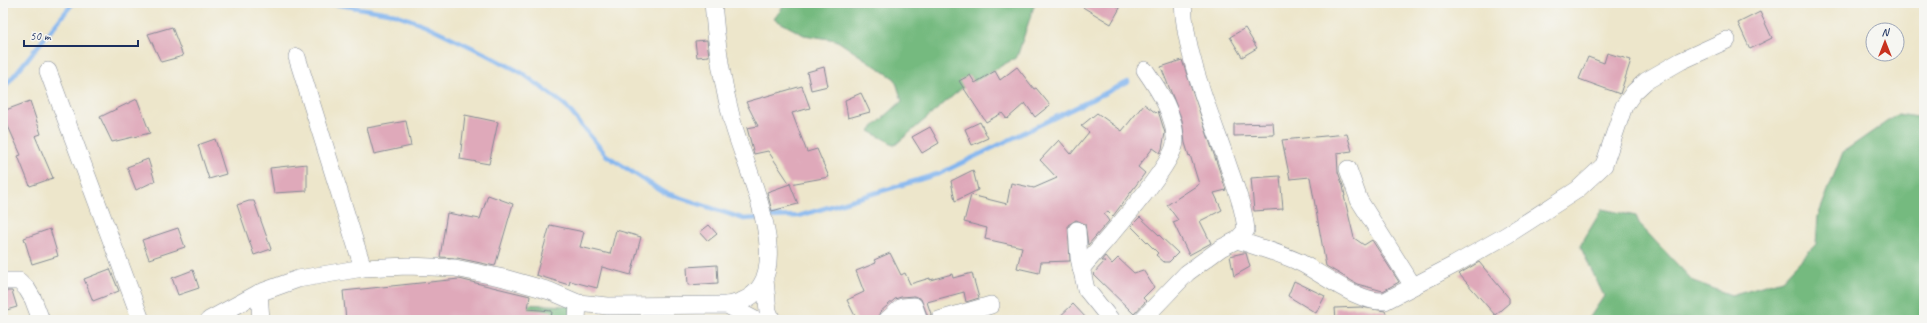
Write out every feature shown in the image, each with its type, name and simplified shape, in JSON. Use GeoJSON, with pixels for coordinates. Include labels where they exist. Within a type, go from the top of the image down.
{"type":"FeatureCollection","features":[{"type":"Feature","properties":{"kind":"street"},"geometry":{"type":"LineString","coordinates":[[713,3],[720,65],[732,121],[765,218],[768,256],[765,280],[768,311],[772,320]]}},
{"type":"Feature","properties":{"kind":"street"},"geometry":{"type":"LineString","coordinates":[[1142,320],[1187,273],[1221,248],[1236,240],[1246,230],[1245,218],[1199,82],[1186,29],[1183,3]]}},
{"type":"Feature","properties":{"kind":"street"},"geometry":{"type":"LineString","coordinates":[[1236,240],[1274,252],[1301,263],[1336,284],[1376,302],[1384,301],[1507,235],[1576,190],[1604,165],[1624,106],[1634,92],[1646,81],[1681,61],[1727,40]]}},
{"type":"Feature","properties":{"kind":"street"},"geometry":{"type":"LineString","coordinates":[[297,58],[363,268]]}},
{"type":"Feature","properties":{"kind":"street"},"geometry":{"type":"LineString","coordinates":[[1081,269],[1153,182],[1170,158],[1175,143],[1172,124],[1161,94],[1145,70]]}},
{"type":"Feature","properties":{"kind":"street"},"geometry":{"type":"LineString","coordinates":[[48,71],[141,320]]}},
{"type":"Feature","properties":{"kind":"street"},"geometry":{"type":"LineString","coordinates":[[1348,169],[1359,200],[1413,286]]}},
{"type":"Feature","properties":{"kind":"street"},"geometry":{"type":"LineString","coordinates":[[1077,230],[1077,244],[1086,289],[1111,320]]}},
{"type":"Feature","properties":{"kind":"street"},"geometry":{"type":"LineString","coordinates":[[209,320],[259,293],[298,279],[363,268],[408,266],[455,268],[504,278],[550,291],[578,303],[608,306],[739,303],[759,291],[765,280]]}},
{"type":"Feature","properties":{"kind":"street"},"geometry":{"type":"LineString","coordinates":[[3,281],[19,281],[27,289],[41,320]]}},
{"type":"Feature","properties":{"kind":"street"},"geometry":{"type":"LineString","coordinates":[[259,293],[262,320]]}},
{"type":"Feature","properties":{"kind":"street"},"geometry":{"type":"LineString","coordinates":[[577,320],[578,303]]}},
{"type":"Feature","properties":{"kind":"street"},"geometry":{"type":"LineString","coordinates":[[728,304],[755,320]]}},
{"type":"Feature","properties":{"kind":"street"},"geometry":{"type":"LineString","coordinates":[[939,320],[991,305]]}},
{"type":"Feature","properties":{"kind":"street"},"geometry":{"type":"LineString","coordinates":[[887,320],[902,307],[914,306],[918,320]]}},
{"type":"Feature","properties":{"kind":"green space"},"geometry":{"type":"Polygon","coordinates":[[[786,3],[1035,3],[1017,57],[961,89],[895,145],[869,131],[902,101],[895,79],[836,40],[804,35],[774,19],[786,3]]]}},
{"type":"Feature","properties":{"kind":"green space"},"geometry":{"type":"Polygon","coordinates":[[[1898,114],[1924,118],[1924,320],[1588,320],[1604,296],[1580,246],[1602,209],[1636,216],[1640,225],[1693,281],[1731,295],[1782,280],[1816,244],[1818,216],[1843,152],[1898,114]]]}},
{"type":"Feature","properties":{"kind":"green space"},"geometry":{"type":"Polygon","coordinates":[[[487,303],[573,306],[572,320],[445,320],[487,303]]]}},
{"type":"Feature","properties":{"kind":"building"},"geometry":{"type":"Polygon","coordinates":[[[1076,3],[1111,3],[1120,8],[1111,24],[1076,3]]]}},
{"type":"Feature","properties":{"kind":"building"},"geometry":{"type":"Polygon","coordinates":[[[1760,12],[1772,38],[1750,49],[1738,23],[1760,12]]]}},
{"type":"Feature","properties":{"kind":"building"},"geometry":{"type":"Polygon","coordinates":[[[172,27],[183,56],[161,62],[148,34],[172,27]]]}},
{"type":"Feature","properties":{"kind":"building"},"geometry":{"type":"Polygon","coordinates":[[[1245,28],[1257,48],[1242,57],[1230,37],[1245,28]]]}},
{"type":"Feature","properties":{"kind":"building"},"geometry":{"type":"Polygon","coordinates":[[[707,40],[709,56],[697,57],[695,41],[707,40]]]}},
{"type":"Feature","properties":{"kind":"building"},"geometry":{"type":"Polygon","coordinates":[[[1607,53],[1631,60],[1620,94],[1579,79],[1588,57],[1604,63],[1607,53]]]}},
{"type":"Feature","properties":{"kind":"building"},"geometry":{"type":"Polygon","coordinates":[[[1182,60],[1226,190],[1214,193],[1222,210],[1200,221],[1211,243],[1189,255],[1173,222],[1178,220],[1167,205],[1199,184],[1185,143],[1182,120],[1161,67],[1182,60]]]}},
{"type":"Feature","properties":{"kind":"building"},"geometry":{"type":"Polygon","coordinates":[[[824,67],[828,86],[811,90],[807,72],[824,67]]]}},
{"type":"Feature","properties":{"kind":"building"},"geometry":{"type":"Polygon","coordinates":[[[1017,67],[1034,89],[1036,88],[1050,105],[1035,117],[1025,103],[1007,119],[1002,113],[986,122],[959,81],[970,75],[975,83],[995,71],[1000,80],[1017,67]]]}},
{"type":"Feature","properties":{"kind":"building"},"geometry":{"type":"Polygon","coordinates":[[[802,86],[810,108],[792,113],[807,152],[817,149],[829,177],[790,184],[768,151],[754,154],[747,128],[758,126],[746,102],[802,86]]]}},
{"type":"Feature","properties":{"kind":"building"},"geometry":{"type":"Polygon","coordinates":[[[861,93],[870,112],[848,118],[845,100],[861,93]]]}},
{"type":"Feature","properties":{"kind":"building"},"geometry":{"type":"Polygon","coordinates":[[[137,99],[150,133],[112,142],[100,117],[137,99]]]}},
{"type":"Feature","properties":{"kind":"building"},"geometry":{"type":"Polygon","coordinates":[[[30,101],[41,134],[35,136],[53,178],[30,186],[18,156],[21,155],[3,115],[3,111],[30,101]]]}},
{"type":"Feature","properties":{"kind":"building"},"geometry":{"type":"Polygon","coordinates":[[[1144,104],[1156,113],[1158,111],[1165,133],[1162,149],[1160,153],[1153,148],[1138,167],[1145,173],[1113,216],[1108,211],[1104,214],[1109,221],[1088,245],[1085,224],[1076,220],[1068,225],[1070,261],[1041,262],[1039,273],[1017,268],[1022,247],[985,239],[987,228],[964,222],[971,195],[1007,204],[1011,183],[1034,188],[1057,178],[1040,160],[1059,140],[1071,154],[1089,132],[1081,126],[1097,113],[1122,131],[1144,104]]]}},
{"type":"Feature","properties":{"kind":"building"},"geometry":{"type":"Polygon","coordinates":[[[465,115],[498,122],[489,164],[460,159],[465,115]]]}},
{"type":"Feature","properties":{"kind":"building"},"geometry":{"type":"Polygon","coordinates":[[[406,121],[411,146],[374,154],[367,128],[406,121]]]}},
{"type":"Feature","properties":{"kind":"building"},"geometry":{"type":"Polygon","coordinates":[[[980,122],[988,138],[972,145],[965,129],[980,122]]]}},
{"type":"Feature","properties":{"kind":"building"},"geometry":{"type":"Polygon","coordinates":[[[1273,123],[1274,135],[1234,136],[1234,124],[1273,123]]]}},
{"type":"Feature","properties":{"kind":"building"},"geometry":{"type":"Polygon","coordinates":[[[930,127],[939,143],[922,153],[912,137],[930,127]]]}},
{"type":"Feature","properties":{"kind":"building"},"geometry":{"type":"Polygon","coordinates":[[[1347,134],[1352,151],[1337,153],[1338,172],[1343,186],[1354,238],[1364,245],[1372,240],[1399,282],[1383,291],[1357,284],[1326,266],[1310,177],[1290,179],[1282,140],[1347,134]]]}},
{"type":"Feature","properties":{"kind":"building"},"geometry":{"type":"Polygon","coordinates":[[[215,139],[226,174],[209,179],[198,145],[215,139]]]}},
{"type":"Feature","properties":{"kind":"building"},"geometry":{"type":"Polygon","coordinates":[[[148,159],[155,181],[136,190],[127,167],[148,159]]]}},
{"type":"Feature","properties":{"kind":"building"},"geometry":{"type":"Polygon","coordinates":[[[307,164],[307,191],[274,193],[270,168],[307,164]]]}},
{"type":"Feature","properties":{"kind":"building"},"geometry":{"type":"Polygon","coordinates":[[[973,170],[978,190],[955,201],[951,181],[973,170]]]}},
{"type":"Feature","properties":{"kind":"building"},"geometry":{"type":"Polygon","coordinates":[[[1280,176],[1283,209],[1254,211],[1251,178],[1280,176]]]}},
{"type":"Feature","properties":{"kind":"building"},"geometry":{"type":"Polygon","coordinates":[[[790,184],[798,204],[772,211],[767,192],[790,184]]]}},
{"type":"Feature","properties":{"kind":"building"},"geometry":{"type":"Polygon","coordinates":[[[488,195],[513,204],[495,266],[457,258],[440,257],[447,213],[480,219],[488,195]]]}},
{"type":"Feature","properties":{"kind":"building"},"geometry":{"type":"Polygon","coordinates":[[[254,201],[271,249],[254,255],[237,205],[254,201]]]}},
{"type":"Feature","properties":{"kind":"building"},"geometry":{"type":"Polygon","coordinates":[[[1140,217],[1178,253],[1169,262],[1164,262],[1156,255],[1158,253],[1131,226],[1140,217]]]}},
{"type":"Feature","properties":{"kind":"building"},"geometry":{"type":"Polygon","coordinates":[[[550,225],[584,232],[580,247],[610,254],[616,230],[641,237],[631,275],[602,267],[597,288],[570,281],[569,285],[536,275],[550,225]]]}},
{"type":"Feature","properties":{"kind":"building"},"geometry":{"type":"Polygon","coordinates":[[[709,225],[717,234],[708,241],[700,232],[709,225]]]}},
{"type":"Feature","properties":{"kind":"building"},"geometry":{"type":"Polygon","coordinates":[[[178,228],[185,247],[149,259],[142,240],[178,228]]]}},
{"type":"Feature","properties":{"kind":"building"},"geometry":{"type":"Polygon","coordinates":[[[50,229],[58,256],[32,264],[24,238],[50,229]]]}},
{"type":"Feature","properties":{"kind":"building"},"geometry":{"type":"Polygon","coordinates":[[[890,253],[901,275],[905,273],[910,284],[930,278],[930,280],[952,274],[953,278],[972,273],[979,298],[966,302],[964,292],[927,302],[931,314],[929,320],[921,299],[914,296],[901,297],[895,299],[880,312],[877,320],[857,320],[847,300],[864,292],[856,271],[876,263],[874,260],[890,253]]]}},
{"type":"Feature","properties":{"kind":"building"},"geometry":{"type":"Polygon","coordinates":[[[1246,253],[1250,267],[1234,276],[1230,256],[1246,253]]]}},
{"type":"Feature","properties":{"kind":"building"},"geometry":{"type":"Polygon","coordinates":[[[1105,256],[1112,264],[1118,258],[1134,273],[1143,270],[1154,287],[1143,298],[1146,301],[1134,314],[1093,274],[1105,261],[1101,261],[1105,256]]]}},
{"type":"Feature","properties":{"kind":"building"},"geometry":{"type":"Polygon","coordinates":[[[1479,262],[1509,298],[1509,303],[1495,315],[1459,274],[1479,262]]]}},
{"type":"Feature","properties":{"kind":"building"},"geometry":{"type":"Polygon","coordinates":[[[717,265],[718,283],[688,285],[687,267],[717,265]]]}},
{"type":"Feature","properties":{"kind":"building"},"geometry":{"type":"Polygon","coordinates":[[[110,269],[119,291],[93,301],[84,279],[110,269]]]}},
{"type":"Feature","properties":{"kind":"building"},"geometry":{"type":"Polygon","coordinates":[[[193,270],[199,288],[178,295],[172,278],[193,270]]]}},
{"type":"Feature","properties":{"kind":"building"},"geometry":{"type":"Polygon","coordinates":[[[459,279],[530,296],[528,309],[552,311],[551,320],[346,320],[343,291],[459,279]]]}},
{"type":"Feature","properties":{"kind":"building"},"geometry":{"type":"Polygon","coordinates":[[[1294,281],[1325,296],[1316,313],[1288,296],[1294,281]]]}},
{"type":"Feature","properties":{"kind":"building"},"geometry":{"type":"Polygon","coordinates":[[[3,291],[12,291],[17,307],[3,311],[3,291]]]}},
{"type":"Feature","properties":{"kind":"building"},"geometry":{"type":"Polygon","coordinates":[[[1073,304],[1088,320],[1056,320],[1073,304]]]}},
{"type":"Feature","properties":{"kind":"building"},"geometry":{"type":"Polygon","coordinates":[[[1361,307],[1385,311],[1389,320],[1336,320],[1335,308],[1361,307]]]}},
{"type":"Feature","properties":{"kind":"waterway"},"geometry":{"type":"LineString","coordinates":[[3,89],[73,3]]}},
{"type":"Feature","properties":{"kind":"waterway"},"geometry":{"type":"LineString","coordinates":[[263,3],[288,3]]}},
{"type":"Feature","properties":{"kind":"waterway"},"geometry":{"type":"LineString","coordinates":[[328,3],[395,14],[425,25],[488,55],[522,73],[565,105],[606,155],[663,192],[744,219],[760,218]]}},
{"type":"Feature","properties":{"kind":"waterway"},"geometry":{"type":"LineString","coordinates":[[767,217],[799,216],[941,173],[1128,82]]}}]}
